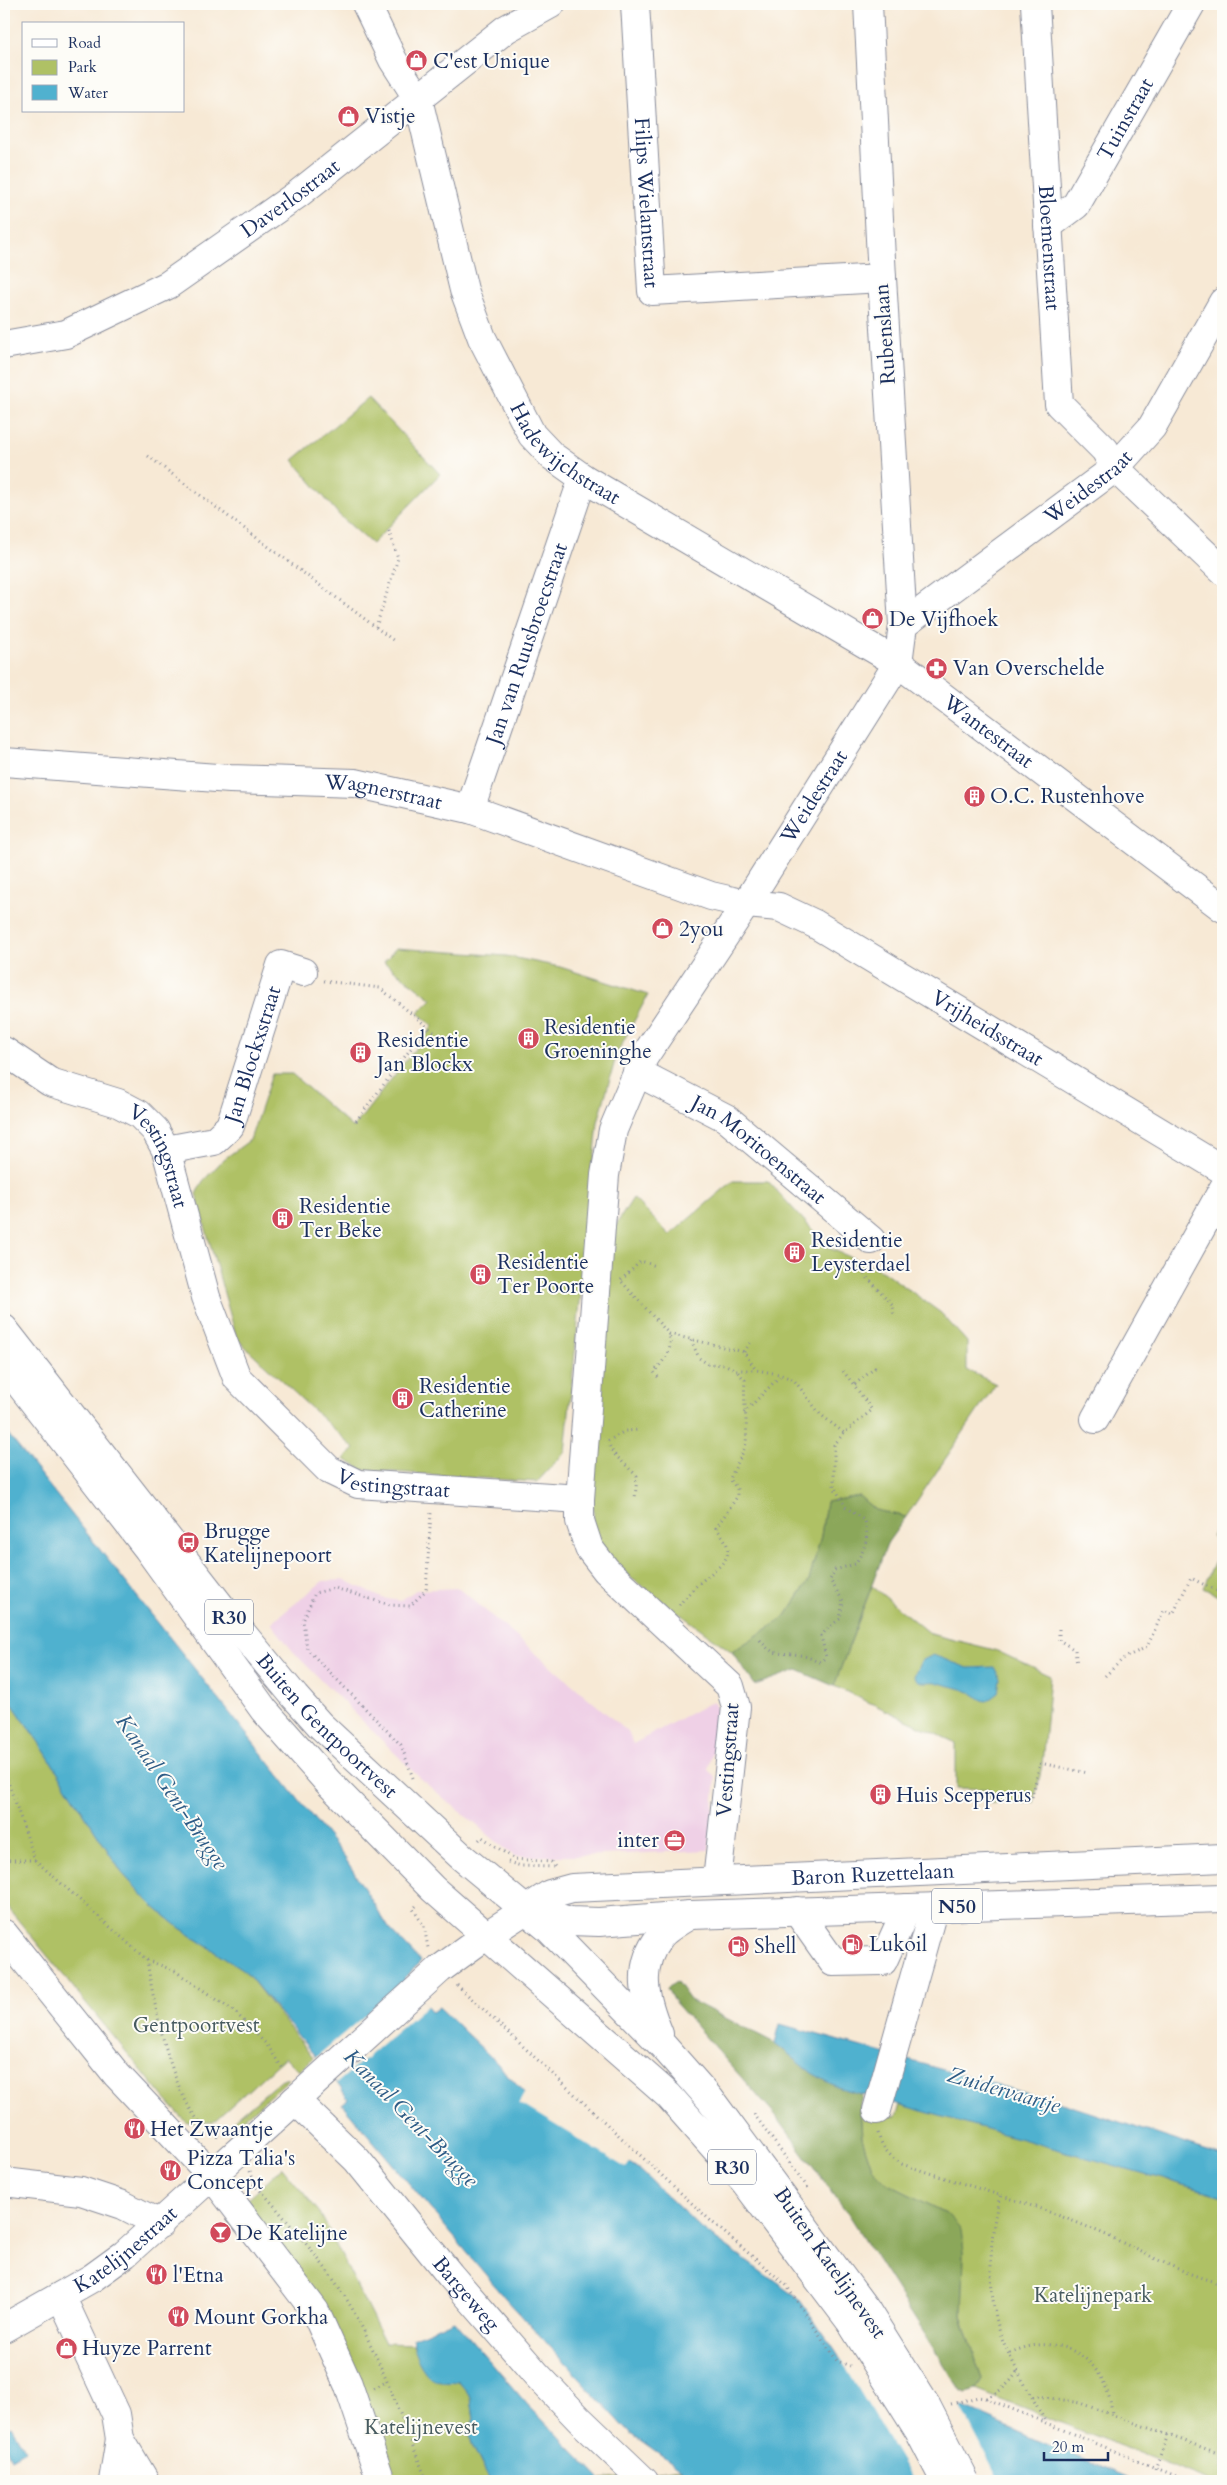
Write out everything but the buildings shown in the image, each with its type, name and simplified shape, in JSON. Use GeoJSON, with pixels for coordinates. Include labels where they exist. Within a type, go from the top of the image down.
{"type":"FeatureCollection","features":[{"type":"Feature","properties":{"kind":"street","name":"Hadewijchstraat"},"geometry":{"type":"LineString","coordinates":[[366,4],[393,60],[418,99],[464,290],[482,338],[532,435],[552,456],[583,478],[898,663]]}},
{"type":"Feature","properties":{"kind":"street","name":"Daverlostraat"},"geometry":{"type":"LineString","coordinates":[[4,345],[66,334],[168,285],[298,194],[506,29],[551,4]]}},
{"type":"Feature","properties":{"kind":"street","name":"Filips Wielantstraat"},"geometry":{"type":"LineString","coordinates":[[636,4],[652,291],[882,278]]}},
{"type":"Feature","properties":{"kind":"street","name":"Rubenslaan"},"geometry":{"type":"LineString","coordinates":[[868,4],[903,625],[898,663]]}},
{"type":"Feature","properties":{"kind":"street","name":"Bloemenstraat"},"geometry":{"type":"LineString","coordinates":[[1035,4],[1059,404],[1105,450],[1115,468],[1223,571]]}},
{"type":"Feature","properties":{"kind":"street","name":"Tuinstraat"},"geometry":{"type":"LineString","coordinates":[[1048,226],[1076,205],[1191,4]]}},
{"type":"Feature","properties":{"kind":"street","name":"Weidestraat"},"geometry":{"type":"LineString","coordinates":[[903,625],[1115,468],[1152,427],[1223,302]]}},
{"type":"Feature","properties":{"kind":"street","name":"Jan van Ruusbroecstraat"},"geometry":{"type":"LineString","coordinates":[[470,809],[583,478]]}},
{"type":"Feature","properties":{"kind":"street","name":"Weidestraat"},"geometry":{"type":"LineString","coordinates":[[580,1499],[587,1423],[609,1277],[605,1175],[613,1130],[644,1057],[746,904],[898,663]]}},
{"type":"Feature","properties":{"kind":"street","name":"Wantestraat"},"geometry":{"type":"LineString","coordinates":[[898,663],[1223,908]]}},
{"type":"Feature","properties":{"kind":"street","name":"Wagnerstraat"},"geometry":{"type":"LineString","coordinates":[[4,762],[230,779],[356,783],[470,809],[711,896],[746,904]]}},
{"type":"Feature","properties":{"kind":"street","name":"Vrijheidsstraat"},"geometry":{"type":"LineString","coordinates":[[746,904],[779,907],[815,924],[1223,1170]]}},
{"type":"Feature","properties":{"kind":"street","name":"Jan Blockxstraat"},"geometry":{"type":"LineString","coordinates":[[166,1150],[214,1141],[230,1126],[281,966],[303,972]]}},
{"type":"Feature","properties":{"kind":"street","name":"Vestingstraat"},"geometry":{"type":"LineString","coordinates":[[4,1051],[50,1082],[118,1103],[138,1114],[155,1130],[166,1150],[206,1297],[237,1378],[329,1470],[358,1484],[580,1499],[580,1521],[589,1548],[606,1570],[730,1686],[734,1696],[736,1708],[717,1881]]}},
{"type":"Feature","properties":{"kind":"street","name":"Jan Moritoenstraat"},"geometry":{"type":"LineString","coordinates":[[637,1072],[726,1118],[871,1240]]}},
{"type":"Feature","properties":{"kind":"street"},"geometry":{"type":"LineString","coordinates":[[1095,1419],[1223,1189]]}},
{"type":"Feature","properties":{"kind":"street","name":"Buiten Gentpoortvest"},"geometry":{"type":"LineString","coordinates":[[4,1330],[242,1634],[314,1718],[463,1858],[528,1909]]}},
{"type":"Feature","properties":{"kind":"street","name":"Buiten Gentpoortvest"},"geometry":{"type":"LineString","coordinates":[[4,1364],[148,1549],[264,1710],[328,1782],[433,1889],[487,1935]]}},
{"type":"Feature","properties":{"kind":"street","name":"Baron Ruzettelaan"},"geometry":{"type":"LineString","coordinates":[[440,1969],[487,1935],[550,1894],[572,1888],[1223,1858]]}},
{"type":"Feature","properties":{"kind":"street","name":"Baron Ruzettelaan"},"geometry":{"type":"LineString","coordinates":[[528,1909],[570,1921],[599,1922],[690,1914],[1223,1898]]}},
{"type":"Feature","properties":{"kind":"street"},"geometry":{"type":"LineString","coordinates":[[877,2110],[934,1907]]}},
{"type":"Feature","properties":{"kind":"street"},"geometry":{"type":"LineString","coordinates":[[797,1911],[833,1962],[883,1961],[906,1908]]}},
{"type":"Feature","properties":{"kind":"street","name":"Buiten Katelijnevest"},"geometry":{"type":"LineString","coordinates":[[528,1909],[597,1975],[710,2098],[858,2316],[945,2481]]}},
{"type":"Feature","properties":{"kind":"street","name":"R30"},"geometry":{"type":"LineString","coordinates":[[664,2047],[647,2003],[644,1974],[659,1937],[690,1914]]}},
{"type":"Feature","properties":{"kind":"street"},"geometry":{"type":"LineString","coordinates":[[4,1934],[116,2075],[212,2176],[315,2311],[348,2384],[381,2481]]}},
{"type":"Feature","properties":{"kind":"street","name":"Buiten Katelijnevest"},"geometry":{"type":"LineString","coordinates":[[487,1935],[669,2096],[746,2182],[858,2316],[927,2407],[965,2481]]}},
{"type":"Feature","properties":{"kind":"street","name":"N50"},"geometry":{"type":"LineString","coordinates":[[301,2107],[327,2072],[440,1969]]}},
{"type":"Feature","properties":{"kind":"street"},"geometry":{"type":"LineString","coordinates":[[237,2156],[256,2158],[301,2107]]}},
{"type":"Feature","properties":{"kind":"street","name":"Bargeweg"},"geometry":{"type":"LineString","coordinates":[[301,2107],[357,2160],[450,2275],[536,2374],[579,2419],[644,2481]]}},
{"type":"Feature","properties":{"kind":"street","name":"Katelijnestraat"},"geometry":{"type":"LineString","coordinates":[[4,2328],[62,2296],[125,2254],[237,2156]]}},
{"type":"Feature","properties":{"kind":"street"},"geometry":{"type":"LineString","coordinates":[[4,2182],[81,2191],[123,2205],[160,2224]]}},
{"type":"Feature","properties":{"kind":"street"},"geometry":{"type":"LineString","coordinates":[[62,2296],[116,2414],[120,2439],[113,2480],[142,2475],[120,2439]]}},
{"type":"Feature","properties":{"kind":"path"},"geometry":{"type":"LineString","coordinates":[[148,456],[394,642]]}},
{"type":"Feature","properties":{"kind":"path"},"geometry":{"type":"LineString","coordinates":[[376,627],[398,558],[388,528]]}},
{"type":"Feature","properties":{"kind":"path"},"geometry":{"type":"LineString","coordinates":[[303,972],[329,984],[380,988],[451,1046],[462,1040]]}},
{"type":"Feature","properties":{"kind":"path"},"geometry":{"type":"LineString","coordinates":[[356,1121],[428,1026]]}},
{"type":"Feature","properties":{"kind":"path"},"geometry":{"type":"LineString","coordinates":[[656,1266],[641,1261],[609,1277],[669,1334],[744,1352],[756,1370]]}},
{"type":"Feature","properties":{"kind":"path"},"geometry":{"type":"LineString","coordinates":[[864,1274],[893,1305],[894,1317]]}},
{"type":"Feature","properties":{"kind":"path"},"geometry":{"type":"LineString","coordinates":[[658,1377],[654,1372],[668,1355],[671,1341],[669,1334]]}},
{"type":"Feature","properties":{"kind":"path"},"geometry":{"type":"LineString","coordinates":[[662,1622],[725,1560],[727,1540],[716,1528],[737,1497],[738,1489],[730,1478],[736,1462],[747,1445],[744,1413],[745,1380],[736,1370],[726,1365],[708,1364],[699,1358],[690,1339]]}},
{"type":"Feature","properties":{"kind":"path"},"geometry":{"type":"LineString","coordinates":[[744,1352],[751,1342]]}},
{"type":"Feature","properties":{"kind":"path"},"geometry":{"type":"LineString","coordinates":[[854,1385],[875,1368],[877,1371]]}},
{"type":"Feature","properties":{"kind":"path"},"geometry":{"type":"LineString","coordinates":[[736,1370],[756,1370],[781,1375],[794,1380],[820,1414],[844,1433]]}},
{"type":"Feature","properties":{"kind":"path"},"geometry":{"type":"LineString","coordinates":[[760,1640],[768,1651],[781,1655],[806,1656],[820,1662],[826,1657],[821,1636],[840,1619],[843,1600],[830,1580],[835,1570],[855,1564],[864,1550],[868,1534],[865,1521],[846,1506],[834,1487],[834,1445],[844,1433],[860,1422],[872,1410],[842,1371]]}},
{"type":"Feature","properties":{"kind":"path"},"geometry":{"type":"LineString","coordinates":[[744,1413],[781,1375]]}},
{"type":"Feature","properties":{"kind":"path"},"geometry":{"type":"LineString","coordinates":[[587,1423],[607,1442],[613,1453],[637,1476],[635,1499]]}},
{"type":"Feature","properties":{"kind":"path"},"geometry":{"type":"LineString","coordinates":[[607,1442],[625,1431],[640,1430]]}},
{"type":"Feature","properties":{"kind":"path"},"geometry":{"type":"LineString","coordinates":[[415,1781],[401,1745],[307,1649],[303,1621],[315,1593],[335,1588],[390,1605],[410,1606],[426,1590],[432,1488]]}},
{"type":"Feature","properties":{"kind":"path"},"geometry":{"type":"LineString","coordinates":[[1105,1676],[1124,1658],[1147,1647],[1164,1610],[1173,1614],[1191,1578],[1223,1594]]}},
{"type":"Feature","properties":{"kind":"path"},"geometry":{"type":"LineString","coordinates":[[1059,1628],[1059,1640],[1075,1650],[1077,1666]]}},
{"type":"Feature","properties":{"kind":"path"},"geometry":{"type":"LineString","coordinates":[[1032,1797],[1040,1763],[1088,1773]]}},
{"type":"Feature","properties":{"kind":"path"},"geometry":{"type":"LineString","coordinates":[[4,1770],[35,1860],[147,1960],[175,1971],[235,2012],[267,2045],[283,2070]]}},
{"type":"Feature","properties":{"kind":"path"},"geometry":{"type":"LineString","coordinates":[[4,1860],[35,1860]]}},
{"type":"Feature","properties":{"kind":"path"},"geometry":{"type":"LineString","coordinates":[[147,1960],[150,1984],[177,2079],[198,2120],[237,2156],[255,2185],[321,2261],[355,2313],[376,2358],[427,2481]]}},
{"type":"Feature","properties":{"kind":"path"},"geometry":{"type":"LineString","coordinates":[[440,1969],[712,2222],[786,2286]]}},
{"type":"Feature","properties":{"kind":"path"},"geometry":{"type":"LineString","coordinates":[[877,2110],[877,2128],[880,2140],[892,2158],[902,2164],[1090,2227],[1182,2272],[1223,2284]]}},
{"type":"Feature","properties":{"kind":"path"},"geometry":{"type":"LineString","coordinates":[[1000,2196],[991,2236],[992,2280],[1003,2340],[1047,2424]]}},
{"type":"Feature","properties":{"kind":"path"},"geometry":{"type":"LineString","coordinates":[[1010,2353],[1024,2346],[1048,2344],[1071,2349],[1081,2355],[1104,2379],[1111,2403],[1112,2415]]}},
{"type":"Feature","properties":{"kind":"path"},"geometry":{"type":"LineString","coordinates":[[970,2399],[985,2398],[998,2393],[1008,2384],[1018,2370]]}},
{"type":"Feature","properties":{"kind":"path"},"geometry":{"type":"LineString","coordinates":[[1033,2398],[1038,2396],[1080,2403],[1223,2455]]}},
{"type":"Feature","properties":{"kind":"path"},"geometry":{"type":"LineString","coordinates":[[985,2398],[1188,2481]]}},
{"type":"Feature","properties":{"kind":"path"},"geometry":{"type":"LineString","coordinates":[[1155,2469],[1168,2435]]}},
{"type":"Feature","properties":{"kind":"shaded area"},"geometry":{"type":"Polygon","coordinates":[[[345,1580],[382,1598],[400,1601],[416,1590],[459,1588],[628,1732],[633,1744],[713,1701],[719,1715],[715,1743],[708,1770],[716,1777],[709,1850],[583,1856],[514,1856],[423,1781],[295,1654],[271,1623],[323,1581],[345,1580]]]}},
{"type":"Feature","properties":{"kind":"green space"},"geometry":{"type":"Polygon","coordinates":[[[368,398],[440,474],[372,544],[340,516],[293,460],[368,398]]]}},
{"type":"Feature","properties":{"kind":"green space"},"geometry":{"type":"Polygon","coordinates":[[[396,948],[506,956],[560,967],[648,995],[617,1053],[598,1122],[565,1452],[537,1482],[363,1470],[344,1459],[355,1449],[237,1339],[196,1194],[203,1181],[224,1159],[250,1140],[272,1074],[292,1074],[353,1128],[433,1026],[418,1013],[432,999],[384,962],[396,948]]]}},
{"type":"Feature","properties":{"kind":"green space"},"geometry":{"type":"Polygon","coordinates":[[[733,1181],[768,1181],[829,1248],[883,1271],[941,1313],[967,1342],[967,1370],[996,1384],[906,1517],[875,1510],[859,1496],[826,1502],[821,1536],[809,1581],[785,1617],[732,1652],[631,1578],[594,1541],[593,1492],[612,1231],[633,1198],[670,1235],[733,1181]]]}},
{"type":"Feature","properties":{"kind":"green space"},"geometry":{"type":"Polygon","coordinates":[[[859,1496],[875,1510],[906,1517],[888,1542],[834,1686],[797,1670],[755,1685],[732,1652],[785,1617],[809,1581],[821,1536],[826,1502],[859,1496]]]}},
{"type":"Feature","properties":{"kind":"green space"},"geometry":{"type":"Polygon","coordinates":[[[1223,1515],[1223,1544],[1212,1537],[1223,1515]]]}},
{"type":"Feature","properties":{"kind":"green space"},"geometry":{"type":"Polygon","coordinates":[[[1223,1544],[1223,1598],[1203,1588],[1223,1544]]]}},
{"type":"Feature","properties":{"kind":"green space"},"geometry":{"type":"Polygon","coordinates":[[[872,1586],[930,1634],[995,1650],[1050,1676],[1042,1765],[1034,1803],[989,1803],[989,1789],[956,1788],[956,1743],[834,1686],[872,1586]]]}},
{"type":"Feature","properties":{"kind":"green space","name":"Gentpoortvest"},"geometry":{"type":"Polygon","coordinates":[[[4,1692],[38,1741],[122,1873],[152,1905],[180,1928],[245,1971],[313,2058],[299,2071],[285,2057],[213,2122],[187,2123],[165,2099],[4,1903],[4,1692]]]}},
{"type":"Feature","properties":{"kind":"green space"},"geometry":{"type":"Polygon","coordinates":[[[677,1982],[690,2000],[775,2043],[812,2073],[837,2087],[862,2094],[860,2107],[862,2138],[872,2168],[888,2184],[946,2213],[961,2229],[964,2252],[962,2316],[982,2380],[976,2390],[966,2393],[961,2391],[846,2211],[779,2120],[673,2000],[667,1988],[677,1982]]]}},
{"type":"Feature","properties":{"kind":"green space"},"geometry":{"type":"Polygon","coordinates":[[[282,2079],[289,2079],[234,2127],[234,2120],[282,2079]]]}},
{"type":"Feature","properties":{"kind":"green space","name":"Katelijnepark"},"geometry":{"type":"Polygon","coordinates":[[[900,2104],[1223,2196],[1223,2481],[1211,2481],[976,2390],[982,2380],[962,2316],[964,2252],[946,2213],[888,2184],[872,2168],[862,2138],[860,2107],[896,2117],[900,2104]]]}},
{"type":"Feature","properties":{"kind":"green space","name":"Katelijnevest"},"geometry":{"type":"Polygon","coordinates":[[[282,2167],[320,2213],[385,2343],[412,2344],[427,2374],[438,2379],[459,2382],[471,2396],[474,2419],[469,2430],[472,2445],[490,2481],[386,2481],[368,2416],[243,2203],[282,2167]]]}},
{"type":"Feature","properties":{"kind":"green space"},"geometry":{"type":"Polygon","coordinates":[[[680,2469],[698,2481],[602,2481],[602,2479],[680,2469]]]}},
{"type":"Feature","properties":{"kind":"water","name":"Kanaal Gent-Brugge"},"geometry":{"type":"Polygon","coordinates":[[[4,1429],[345,1858],[389,1928],[421,1962],[404,1978],[432,2012],[439,2007],[495,2061],[527,2096],[640,2170],[703,2230],[799,2299],[840,2358],[938,2396],[1044,2443],[1137,2481],[698,2481],[630,2433],[507,2300],[342,2104],[348,2099],[337,2083],[245,1971],[180,1928],[152,1905],[122,1873],[38,1741],[4,1692],[4,1429]]]}},
{"type":"Feature","properties":{"kind":"water"},"geometry":{"type":"Polygon","coordinates":[[[933,1655],[968,1668],[994,1667],[1000,1678],[998,1693],[985,1701],[963,1689],[935,1682],[919,1681],[914,1676],[921,1661],[933,1655]]]}},
{"type":"Feature","properties":{"kind":"water","name":"Zuidervaartje"},"geometry":{"type":"Polygon","coordinates":[[[780,2024],[1068,2105],[1223,2156],[1223,2196],[837,2087],[812,2073],[775,2043],[780,2024]]]}},
{"type":"Feature","properties":{"kind":"water"},"geometry":{"type":"Polygon","coordinates":[[[454,2320],[527,2404],[602,2481],[490,2481],[472,2445],[469,2430],[474,2419],[471,2397],[459,2382],[438,2381],[431,2377],[422,2368],[414,2349],[413,2338],[454,2320]]]}},
{"type":"Feature","properties":{"kind":"water"},"geometry":{"type":"Polygon","coordinates":[[[11,2426],[25,2450],[11,2458],[4,2444],[4,2430],[11,2426]]]}},
{"type":"Feature","properties":{"kind":"pier"},"geometry":{"type":"Polygon","coordinates":[[[406,1980],[427,2005],[337,2083],[315,2058],[406,1980]]]}},
{"type":"Feature","properties":{"kind":"pier"},"geometry":{"type":"Polygon","coordinates":[[[525,2092],[631,2161],[626,2168],[519,2103],[525,2092]]]}},
{"type":"Feature","properties":{"kind":"pier"},"geometry":{"type":"Polygon","coordinates":[[[827,2336],[842,2356],[958,2401],[999,2481],[913,2481],[827,2336]]]}},
{"type":"Feature","properties":{"kind":"place","name":"C'est Unique"},"geometry":{"type":"Point","coordinates":[417,61]}},
{"type":"Feature","properties":{"kind":"place","name":"Vistje"},"geometry":{"type":"Point","coordinates":[349,116]}},
{"type":"Feature","properties":{"kind":"place","name":"De Vijfhoek"},"geometry":{"type":"Point","coordinates":[873,619]}},
{"type":"Feature","properties":{"kind":"place","name":"Van Overschelde"},"geometry":{"type":"Point","coordinates":[937,668]}},
{"type":"Feature","properties":{"kind":"place","name":"O.C. Rustenhove"},"geometry":{"type":"Point","coordinates":[974,796]}},
{"type":"Feature","properties":{"kind":"place","name":"2you"},"geometry":{"type":"Point","coordinates":[663,929]}},
{"type":"Feature","properties":{"kind":"place","name":"Residentie Groeninghe"},"geometry":{"type":"Point","coordinates":[528,1039]}},
{"type":"Feature","properties":{"kind":"place","name":"Residentie Jan Blockx"},"geometry":{"type":"Point","coordinates":[361,1052]}},
{"type":"Feature","properties":{"kind":"place","name":"Residentie Ter Beke"},"geometry":{"type":"Point","coordinates":[283,1218]}},
{"type":"Feature","properties":{"kind":"place","name":"Residentie Leysterdael"},"geometry":{"type":"Point","coordinates":[795,1252]}},
{"type":"Feature","properties":{"kind":"place","name":"Residentie Ter Poorte"},"geometry":{"type":"Point","coordinates":[481,1274]}},
{"type":"Feature","properties":{"kind":"place","name":"Residentie Catherine"},"geometry":{"type":"Point","coordinates":[403,1398]}},
{"type":"Feature","properties":{"kind":"place","name":"Brugge Katelijnepoort"},"geometry":{"type":"Point","coordinates":[188,1543]}},
{"type":"Feature","properties":{"kind":"place","name":"Huis Scepperus"},"geometry":{"type":"Point","coordinates":[880,1795]}},
{"type":"Feature","properties":{"kind":"place","name":"inter"},"geometry":{"type":"Point","coordinates":[675,1840]}},
{"type":"Feature","properties":{"kind":"place","name":"Lukoil"},"geometry":{"type":"Point","coordinates":[853,1944]}},
{"type":"Feature","properties":{"kind":"place","name":"Shell"},"geometry":{"type":"Point","coordinates":[738,1946]}},
{"type":"Feature","properties":{"kind":"place","name":"Het Zwaantje"},"geometry":{"type":"Point","coordinates":[134,2129]}},
{"type":"Feature","properties":{"kind":"place","name":"Pizza Talia's Concept"},"geometry":{"type":"Point","coordinates":[171,2170]}},
{"type":"Feature","properties":{"kind":"place","name":"De Katelijne"},"geometry":{"type":"Point","coordinates":[220,2233]}},
{"type":"Feature","properties":{"kind":"place","name":"l'Etna"},"geometry":{"type":"Point","coordinates":[157,2275]}},
{"type":"Feature","properties":{"kind":"place","name":"Mount Gorkha"},"geometry":{"type":"Point","coordinates":[178,2317]}},
{"type":"Feature","properties":{"kind":"place","name":"Huyze Parrent"},"geometry":{"type":"Point","coordinates":[66,2348]}}]}
